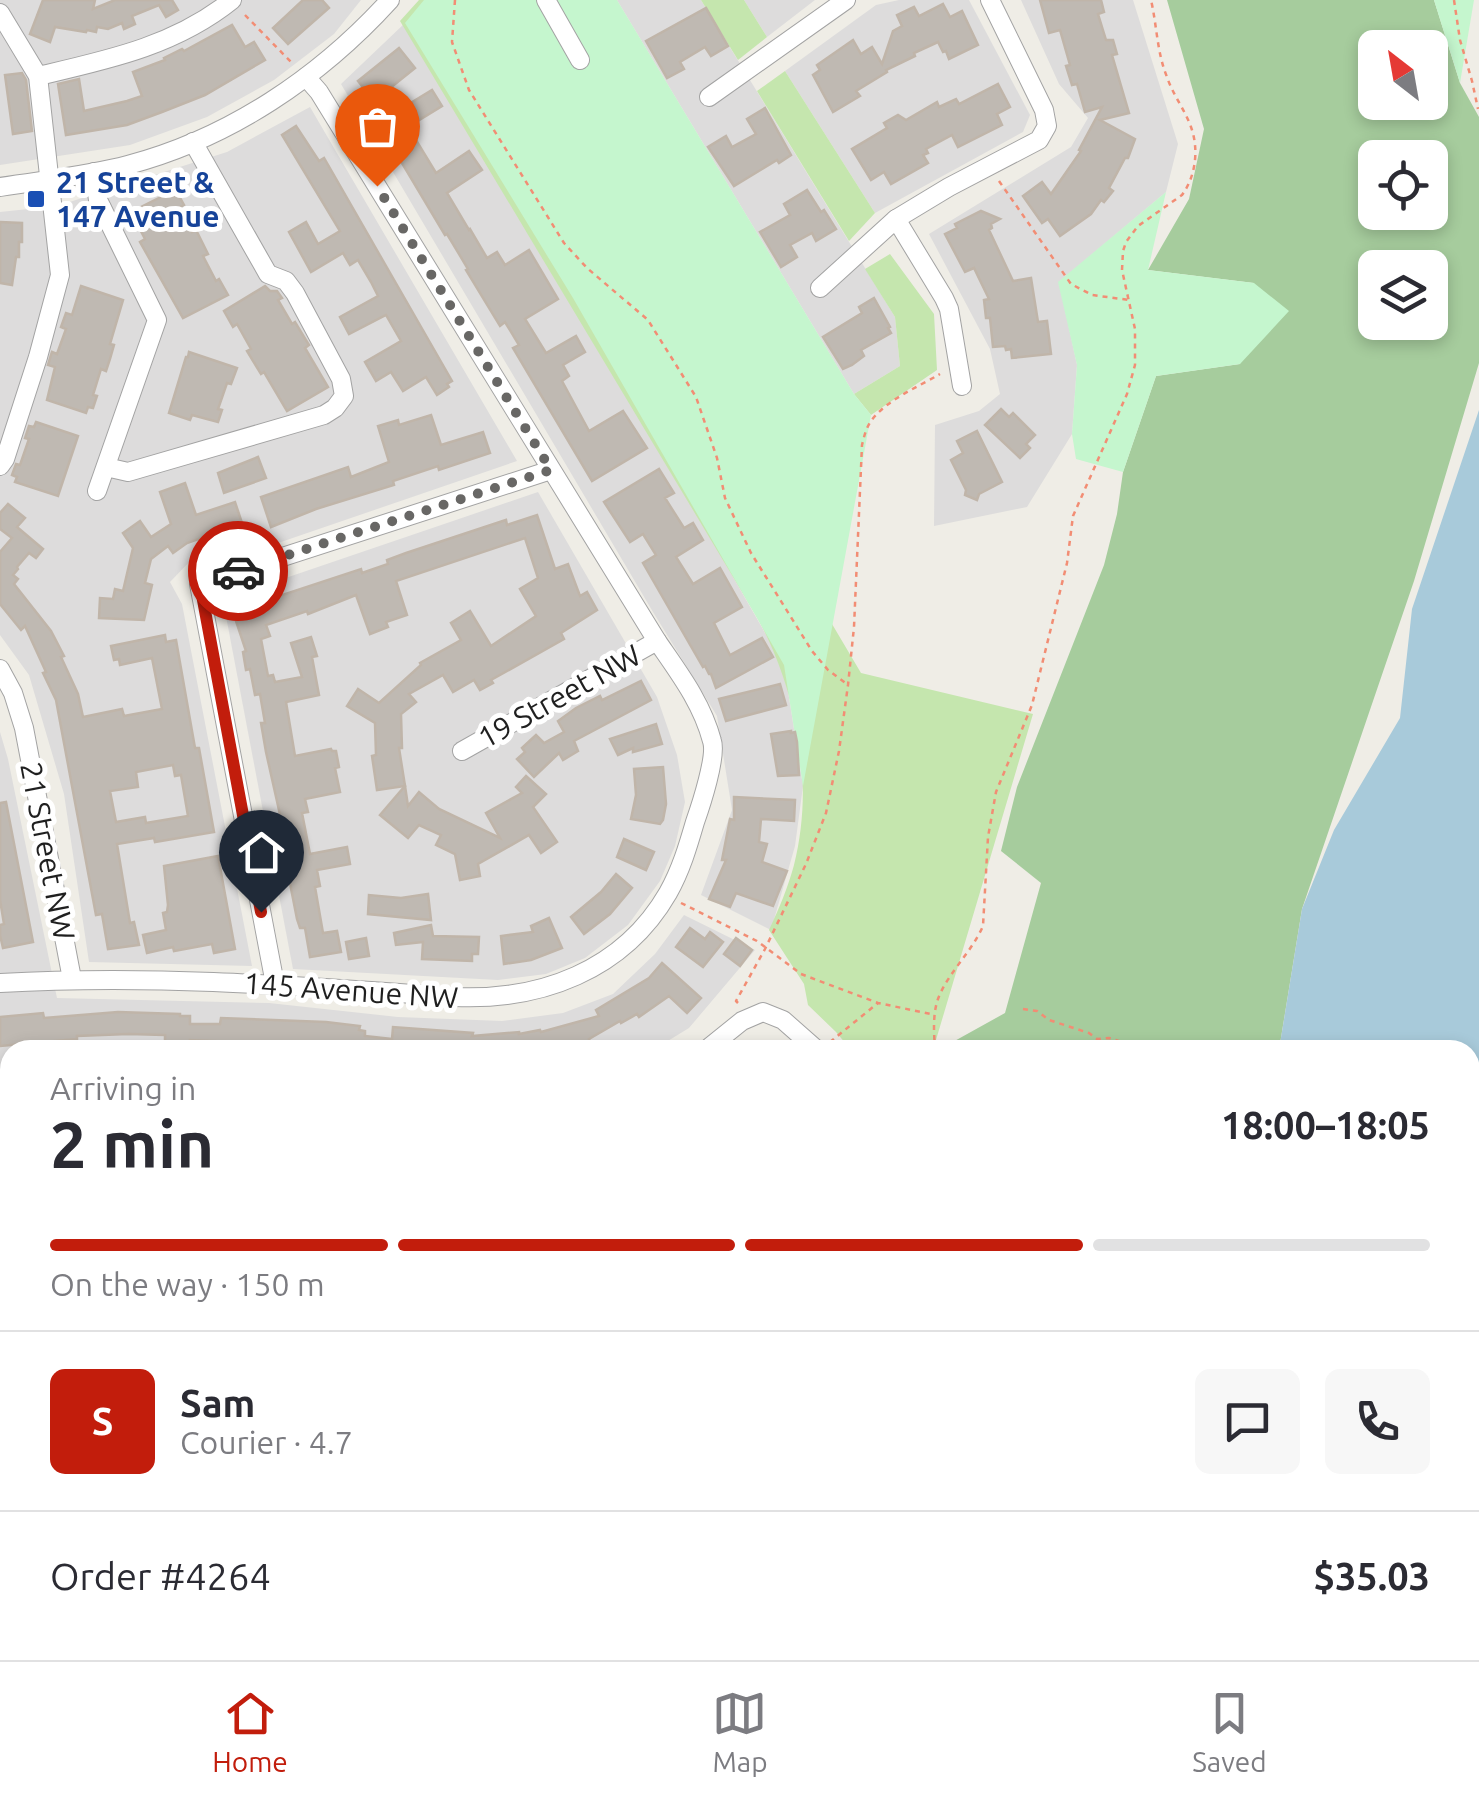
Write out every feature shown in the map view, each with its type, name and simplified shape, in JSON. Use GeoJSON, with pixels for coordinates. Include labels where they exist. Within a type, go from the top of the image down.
{"type":"FeatureCollection","features":[{"type":"Feature","properties":{"kind":"street"},"geometry":{"type":"LineString","coordinates":[[38,76],[112,59],[166,41],[231,0]]}},
{"type":"Feature","properties":{"kind":"street"},"geometry":{"type":"LineString","coordinates":[[0,187],[94,172],[158,156],[193,142],[242,118],[306,78],[342,49],[390,0]]}},
{"type":"Feature","properties":{"kind":"street"},"geometry":{"type":"LineString","coordinates":[[546,0],[580,60]]}},
{"type":"Feature","properties":{"kind":"street"},"geometry":{"type":"LineString","coordinates":[[709,97],[846,0]]}},
{"type":"Feature","properties":{"kind":"street"},"geometry":{"type":"LineString","coordinates":[[820,288],[896,219],[1030,146],[1044,133],[1044,110],[990,0]]}},
{"type":"Feature","properties":{"kind":"street"},"geometry":{"type":"LineString","coordinates":[[0,13],[38,76],[60,275],[38,357],[0,466]]}},
{"type":"Feature","properties":{"kind":"street","name":"19 Street NW"},"geometry":{"type":"LineString","coordinates":[[306,78],[320,92],[657,642],[691,690],[714,745],[704,796],[667,895]]}},
{"type":"Feature","properties":{"kind":"street"},"geometry":{"type":"LineString","coordinates":[[106,467],[128,472],[324,415],[344,396],[341,379],[295,293],[286,281],[268,274],[193,142]]}},
{"type":"Feature","properties":{"kind":"street"},"geometry":{"type":"LineString","coordinates":[[94,172],[98,200],[157,320],[97,492]]}},
{"type":"Feature","properties":{"kind":"street"},"geometry":{"type":"LineString","coordinates":[[896,219],[944,298],[962,386]]}},
{"type":"Feature","properties":{"kind":"street"},"geometry":{"type":"LineString","coordinates":[[275,984],[200,584],[551,470]]}},
{"type":"Feature","properties":{"kind":"street","name":"19 Street NW"},"geometry":{"type":"LineString","coordinates":[[462,751],[657,642]]}},
{"type":"Feature","properties":{"kind":"street","name":"21 Street NW"},"geometry":{"type":"LineString","coordinates":[[0,669],[24,728],[72,979]]}},
{"type":"Feature","properties":{"kind":"street","name":"145 Avenue NW"},"geometry":{"type":"LineString","coordinates":[[0,983],[181,980],[486,999],[514,996],[572,979],[599,965],[635,936],[667,895]]}},
{"type":"Feature","properties":{"kind":"street"},"geometry":{"type":"LineString","coordinates":[[719,1040],[750,1016],[763,1012],[783,1020],[808,1040]]}},
{"type":"Feature","properties":{"kind":"path"},"geometry":{"type":"LineString","coordinates":[[231,0],[306,78]]}},
{"type":"Feature","properties":{"kind":"path"},"geometry":{"type":"LineString","coordinates":[[455,0],[452,42],[469,90],[564,243],[648,320],[696,397],[717,458],[725,498],[751,553],[812,651],[848,685]]}},
{"type":"Feature","properties":{"kind":"path"},"geometry":{"type":"LineString","coordinates":[[934,1040],[934,1015],[940,992],[983,926],[990,814],[1032,705],[1068,563],[1073,516],[1132,380],[1136,341],[1121,260],[1126,242],[1138,226],[1182,195],[1195,161],[1193,131],[1166,77],[1151,0]]}},
{"type":"Feature","properties":{"kind":"path"},"geometry":{"type":"LineString","coordinates":[[1454,0],[1478,108]]}},
{"type":"Feature","properties":{"kind":"path"},"geometry":{"type":"LineString","coordinates":[[990,166],[1071,284],[1092,295],[1130,300]]}},
{"type":"Feature","properties":{"kind":"path"},"geometry":{"type":"LineString","coordinates":[[750,1016],[736,1001],[766,949],[806,864],[826,813],[839,750],[854,627],[862,444],[867,428],[882,410],[959,364]]}},
{"type":"Feature","properties":{"kind":"path"},"geometry":{"type":"LineString","coordinates":[[667,895],[757,940],[801,974],[878,1003],[934,1015]]}},
{"type":"Feature","properties":{"kind":"path"},"geometry":{"type":"LineString","coordinates":[[831,1040],[878,1003]]}},
{"type":"Feature","properties":{"kind":"path"},"geometry":{"type":"LineString","coordinates":[[1023,1009],[1097,1039],[1115,1040]]}},
{"type":"Feature","properties":{"kind":"shaded area"},"geometry":{"type":"Polygon","coordinates":[[[0,0],[361,0],[334,34],[274,80],[207,117],[130,145],[0,165],[0,0]]]}},
{"type":"Feature","properties":{"kind":"shaded area"},"geometry":{"type":"Polygon","coordinates":[[[617,0],[701,0],[895,317],[900,366],[854,394],[617,0]]]}},
{"type":"Feature","properties":{"kind":"shaded area"},"geometry":{"type":"Polygon","coordinates":[[[744,0],[815,0],[767,37],[744,0]]]}},
{"type":"Feature","properties":{"kind":"shaded area"},"geometry":{"type":"Polygon","coordinates":[[[899,0],[969,0],[1030,115],[1023,132],[875,213],[785,71],[876,5],[899,0]]]}},
{"type":"Feature","properties":{"kind":"shaded area"},"geometry":{"type":"Polygon","coordinates":[[[1021,0],[1133,0],[1178,144],[1166,192],[1059,282],[1077,365],[1072,434],[1027,507],[934,526],[935,425],[979,411],[1000,394],[990,349],[929,234],[1071,147],[1088,118],[1059,84],[1021,0]]]}},
{"type":"Feature","properties":{"kind":"shaded area"},"geometry":{"type":"Polygon","coordinates":[[[405,23],[573,298],[784,666],[803,786],[795,846],[771,930],[701,895],[732,810],[717,716],[341,84],[405,23]]]}},
{"type":"Feature","properties":{"kind":"shaded area"},"geometry":{"type":"Polygon","coordinates":[[[310,107],[517,461],[220,563],[194,557],[170,582],[182,604],[252,966],[89,962],[64,794],[29,675],[0,635],[0,212],[57,206],[227,152],[310,107]]]}},
{"type":"Feature","properties":{"kind":"shaded area"},"geometry":{"type":"Polygon","coordinates":[[[538,492],[657,697],[677,755],[685,802],[675,846],[660,881],[628,925],[585,958],[546,974],[498,980],[293,969],[225,611],[236,595],[538,492]]]}},
{"type":"Feature","properties":{"kind":"shaded area"},"geometry":{"type":"Polygon","coordinates":[[[0,732],[57,998],[269,1003],[398,1017],[502,1021],[563,1013],[613,994],[655,954],[684,915],[755,950],[689,1028],[669,1040],[0,1040],[0,732]]]}},
{"type":"Feature","properties":{"kind":"green space"},"geometry":{"type":"Polygon","coordinates":[[[419,0],[463,0],[861,673],[1033,714],[936,1040],[843,1040],[808,1005],[804,984],[769,930],[794,865],[803,802],[792,706],[771,645],[400,21],[419,0]]]}},
{"type":"Feature","properties":{"kind":"green space"},"geometry":{"type":"Polygon","coordinates":[[[424,0],[617,0],[854,394],[871,415],[803,786],[784,665],[573,298],[405,23],[424,0]]]}},
{"type":"Feature","properties":{"kind":"green space"},"geometry":{"type":"Polygon","coordinates":[[[701,0],[744,0],[767,37],[738,60],[701,0]]]}},
{"type":"Feature","properties":{"kind":"green space"},"geometry":{"type":"Polygon","coordinates":[[[1167,0],[1434,0],[1443,30],[1358,30],[1358,120],[1448,120],[1448,45],[1460,83],[1479,117],[1479,363],[1414,581],[1302,909],[1281,1040],[956,1040],[1005,1013],[1041,883],[1001,851],[1017,787],[1104,565],[1123,472],[1156,376],[1240,364],[1254,283],[1148,270],[1189,199],[1204,129],[1167,0]]]}},
{"type":"Feature","properties":{"kind":"green space"},"geometry":{"type":"Polygon","coordinates":[[[1434,0],[1474,0],[1460,83],[1448,45],[1448,30],[1443,30],[1434,0]]]}},
{"type":"Feature","properties":{"kind":"green space"},"geometry":{"type":"Polygon","coordinates":[[[785,71],[875,213],[849,241],[757,91],[785,71]]]}},
{"type":"Feature","properties":{"kind":"green space"},"geometry":{"type":"Polygon","coordinates":[[[1166,192],[1148,270],[1254,283],[1289,311],[1240,364],[1156,376],[1123,472],[1076,459],[1072,434],[1077,365],[1058,282],[1166,192]]]}},
{"type":"Feature","properties":{"kind":"green space"},"geometry":{"type":"Polygon","coordinates":[[[890,254],[934,314],[937,370],[871,415],[854,394],[900,366],[895,317],[865,269],[890,254]]]}},
{"type":"Feature","properties":{"kind":"water"},"geometry":{"type":"Polygon","coordinates":[[[1479,410],[1479,1040],[1281,1040],[1302,909],[1334,830],[1400,718],[1412,609],[1479,410]]]}},
{"type":"Feature","properties":{"kind":"building"},"geometry":{"type":"Polygon","coordinates":[[[43,0],[95,0],[93,9],[115,0],[172,0],[178,10],[166,17],[159,5],[132,16],[135,24],[124,29],[122,23],[108,29],[97,27],[96,32],[55,27],[50,42],[30,34],[43,0]]]}},
{"type":"Feature","properties":{"kind":"building"},"geometry":{"type":"Polygon","coordinates":[[[303,0],[322,0],[329,8],[288,44],[273,28],[303,0]]]}},
{"type":"Feature","properties":{"kind":"building"},"geometry":{"type":"Polygon","coordinates":[[[1040,0],[1101,0],[1104,12],[1098,14],[1106,40],[1113,40],[1117,54],[1112,55],[1129,113],[1100,120],[1135,139],[1109,188],[1113,191],[1091,214],[1060,236],[1048,219],[1042,223],[1023,196],[1042,182],[1051,194],[1081,151],[1102,107],[1085,112],[1077,84],[1072,85],[1066,66],[1070,65],[1060,30],[1049,33],[1040,0]]]}},
{"type":"Feature","properties":{"kind":"building"},"geometry":{"type":"Polygon","coordinates":[[[943,4],[950,17],[962,11],[978,45],[949,59],[938,42],[914,53],[915,56],[856,91],[860,96],[833,112],[813,75],[820,70],[817,65],[853,40],[861,54],[872,47],[882,64],[893,31],[902,26],[897,15],[914,7],[919,16],[943,4]]]}},
{"type":"Feature","properties":{"kind":"building"},"geometry":{"type":"Polygon","coordinates":[[[706,8],[728,46],[711,56],[705,47],[680,62],[684,69],[667,78],[646,41],[706,8]]]}},
{"type":"Feature","properties":{"kind":"building"},"geometry":{"type":"Polygon","coordinates":[[[232,25],[245,47],[254,42],[265,60],[205,95],[162,112],[127,125],[66,135],[58,84],[79,79],[84,111],[142,96],[133,72],[232,25]]]}},
{"type":"Feature","properties":{"kind":"building"},"geometry":{"type":"Polygon","coordinates":[[[399,48],[415,68],[374,101],[358,81],[399,48]]]}},
{"type":"Feature","properties":{"kind":"building"},"geometry":{"type":"Polygon","coordinates":[[[22,73],[32,131],[13,134],[5,75],[22,73]]]}},
{"type":"Feature","properties":{"kind":"building"},"geometry":{"type":"Polygon","coordinates":[[[998,84],[1010,107],[997,114],[1002,125],[958,147],[952,135],[926,149],[928,153],[923,155],[928,163],[891,184],[884,172],[871,180],[852,149],[887,128],[884,123],[898,115],[906,120],[937,102],[939,107],[956,99],[959,104],[998,84]]]}},
{"type":"Feature","properties":{"kind":"building"},"geometry":{"type":"Polygon","coordinates":[[[432,90],[442,106],[408,127],[436,173],[469,151],[482,170],[447,193],[487,258],[497,252],[505,265],[529,250],[558,299],[525,319],[546,353],[576,336],[585,352],[563,365],[569,376],[562,381],[589,431],[623,411],[647,448],[592,481],[513,348],[519,345],[505,322],[500,326],[378,123],[432,90]]]}},
{"type":"Feature","properties":{"kind":"building"},"geometry":{"type":"Polygon","coordinates":[[[765,108],[791,155],[734,186],[708,147],[726,136],[732,147],[756,134],[747,119],[765,108]]]}},
{"type":"Feature","properties":{"kind":"building"},"geometry":{"type":"Polygon","coordinates":[[[296,126],[319,161],[324,158],[452,381],[437,395],[426,377],[403,391],[391,372],[376,381],[365,362],[401,341],[386,315],[349,334],[340,317],[378,296],[371,282],[358,260],[350,265],[343,253],[311,272],[289,232],[306,222],[318,244],[340,231],[282,135],[296,126]]]}},
{"type":"Feature","properties":{"kind":"building"},"geometry":{"type":"Polygon","coordinates":[[[807,190],[836,229],[816,241],[812,233],[790,245],[797,257],[781,267],[760,232],[790,215],[784,204],[807,190]]]}},
{"type":"Feature","properties":{"kind":"building"},"geometry":{"type":"Polygon","coordinates":[[[171,192],[173,196],[178,194],[192,232],[196,230],[208,254],[203,256],[228,295],[183,318],[140,242],[145,239],[131,212],[171,192]]]}},
{"type":"Feature","properties":{"kind":"building"},"geometry":{"type":"Polygon","coordinates":[[[981,211],[1000,219],[989,230],[1013,281],[1031,278],[1038,322],[1047,321],[1051,354],[1012,358],[1011,349],[993,347],[984,300],[989,299],[974,268],[965,272],[945,234],[957,228],[955,224],[981,211]]]}},
{"type":"Feature","properties":{"kind":"building"},"geometry":{"type":"Polygon","coordinates":[[[0,222],[22,223],[22,242],[12,285],[0,283],[0,222]]]}},
{"type":"Feature","properties":{"kind":"building"},"geometry":{"type":"Polygon","coordinates":[[[81,286],[123,300],[110,344],[114,345],[110,359],[106,371],[101,369],[93,408],[88,407],[86,413],[47,400],[55,367],[48,365],[52,352],[57,354],[66,329],[61,327],[66,313],[72,315],[81,286]]]}},
{"type":"Feature","properties":{"kind":"building"},"geometry":{"type":"Polygon","coordinates":[[[265,286],[282,298],[278,300],[309,345],[305,348],[328,387],[287,411],[247,351],[251,349],[237,324],[233,327],[224,311],[265,286]]]}},
{"type":"Feature","properties":{"kind":"building"},"geometry":{"type":"Polygon","coordinates":[[[874,298],[891,333],[861,350],[864,356],[843,369],[823,337],[862,313],[859,307],[874,298]]]}},
{"type":"Feature","properties":{"kind":"building"},"geometry":{"type":"Polygon","coordinates":[[[189,352],[237,368],[231,384],[227,383],[218,422],[192,415],[190,420],[169,413],[189,352]]]}},
{"type":"Feature","properties":{"kind":"building"},"geometry":{"type":"Polygon","coordinates":[[[1001,409],[1009,417],[1013,413],[1035,435],[1020,458],[985,425],[1001,409]]]}},
{"type":"Feature","properties":{"kind":"building"},"geometry":{"type":"Polygon","coordinates":[[[431,415],[441,445],[483,432],[490,453],[393,481],[394,485],[271,527],[261,497],[348,467],[351,477],[389,462],[378,426],[398,420],[399,425],[431,415]]]}},
{"type":"Feature","properties":{"kind":"building"},"geometry":{"type":"Polygon","coordinates":[[[36,422],[78,436],[58,496],[15,482],[17,477],[12,475],[16,464],[20,465],[29,426],[34,427],[36,422]]]}},
{"type":"Feature","properties":{"kind":"building"},"geometry":{"type":"Polygon","coordinates":[[[977,431],[1002,482],[979,494],[977,500],[965,495],[951,460],[963,453],[957,441],[977,431]]]}},
{"type":"Feature","properties":{"kind":"building"},"geometry":{"type":"Polygon","coordinates":[[[258,457],[266,478],[224,493],[218,473],[258,457]]]}},
{"type":"Feature","properties":{"kind":"building"},"geometry":{"type":"Polygon","coordinates":[[[659,469],[674,493],[665,498],[684,528],[693,523],[703,540],[676,557],[693,584],[720,568],[742,607],[714,623],[730,655],[762,638],[773,657],[716,688],[643,563],[656,555],[643,534],[630,542],[604,502],[659,469]]]}},
{"type":"Feature","properties":{"kind":"building"},"geometry":{"type":"Polygon","coordinates":[[[185,483],[196,515],[235,502],[246,535],[228,541],[224,530],[187,543],[173,553],[168,546],[151,559],[145,583],[152,585],[144,620],[99,618],[100,598],[113,599],[115,589],[123,591],[133,548],[123,533],[140,521],[151,537],[171,524],[160,492],[185,483]]]}},
{"type":"Feature","properties":{"kind":"building"},"geometry":{"type":"Polygon","coordinates":[[[8,504],[25,518],[17,527],[43,549],[36,558],[29,553],[17,567],[13,575],[18,579],[14,584],[51,631],[64,656],[61,657],[78,694],[83,717],[122,709],[124,716],[162,709],[152,658],[120,665],[119,659],[114,660],[111,646],[165,635],[166,642],[176,640],[214,832],[117,844],[130,923],[134,922],[139,945],[108,949],[102,914],[96,915],[56,700],[25,626],[21,630],[0,604],[0,552],[12,538],[0,529],[0,513],[8,504]],[[173,765],[136,772],[138,787],[110,791],[116,822],[145,817],[146,823],[188,816],[181,775],[175,776],[173,765]]]}},
{"type":"Feature","properties":{"kind":"building"},"geometry":{"type":"Polygon","coordinates":[[[537,515],[555,569],[568,564],[580,596],[587,592],[597,610],[561,633],[564,639],[480,690],[474,680],[453,692],[443,675],[409,694],[416,702],[401,714],[399,748],[405,786],[377,790],[372,756],[376,755],[375,723],[347,706],[358,689],[379,703],[420,663],[461,640],[451,623],[470,611],[491,646],[536,616],[520,589],[538,578],[525,538],[396,581],[407,615],[386,622],[388,627],[370,634],[356,595],[266,625],[270,636],[261,639],[268,676],[273,675],[275,682],[302,677],[291,643],[311,637],[317,656],[312,657],[319,695],[286,702],[295,756],[331,749],[336,751],[339,767],[335,768],[340,792],[305,799],[308,812],[302,813],[310,854],[347,847],[350,864],[317,870],[320,886],[315,887],[323,933],[337,931],[341,952],[310,957],[305,928],[300,928],[297,919],[287,868],[285,837],[261,723],[265,723],[260,694],[255,695],[250,669],[246,670],[246,651],[235,618],[266,607],[264,601],[361,569],[362,573],[406,553],[506,520],[507,525],[537,515]]]}},
{"type":"Feature","properties":{"kind":"building"},"geometry":{"type":"Polygon","coordinates":[[[641,681],[651,700],[574,741],[578,751],[563,760],[559,753],[534,777],[517,759],[536,735],[544,743],[564,732],[558,721],[576,708],[641,681]]]}},
{"type":"Feature","properties":{"kind":"building"},"geometry":{"type":"Polygon","coordinates":[[[780,684],[786,705],[726,721],[719,699],[780,684]]]}},
{"type":"Feature","properties":{"kind":"building"},"geometry":{"type":"Polygon","coordinates":[[[656,724],[662,744],[633,752],[633,748],[618,755],[610,739],[656,724]]]}},
{"type":"Feature","properties":{"kind":"building"},"geometry":{"type":"Polygon","coordinates":[[[795,732],[797,742],[799,775],[778,776],[771,734],[795,732]]]}},
{"type":"Feature","properties":{"kind":"building"},"geometry":{"type":"Polygon","coordinates":[[[663,767],[663,820],[660,824],[631,819],[636,795],[634,769],[663,767]]]}},
{"type":"Feature","properties":{"kind":"building"},"geometry":{"type":"Polygon","coordinates":[[[526,776],[546,794],[533,807],[557,842],[541,853],[529,835],[478,864],[480,876],[460,880],[455,854],[436,845],[441,835],[419,825],[408,838],[380,815],[405,786],[408,806],[419,792],[439,809],[500,838],[486,813],[522,793],[516,787],[526,776]]]}},
{"type":"Feature","properties":{"kind":"building"},"geometry":{"type":"Polygon","coordinates":[[[734,797],[795,800],[794,821],[761,819],[759,842],[767,844],[762,862],[787,871],[773,906],[736,893],[730,907],[709,899],[726,860],[722,860],[730,819],[734,820],[734,797]]]}},
{"type":"Feature","properties":{"kind":"building"},"geometry":{"type":"Polygon","coordinates":[[[6,802],[33,942],[3,948],[0,803],[6,802]]]}},
{"type":"Feature","properties":{"kind":"building"},"geometry":{"type":"Polygon","coordinates":[[[624,839],[654,852],[646,870],[617,857],[624,839]]]}},
{"type":"Feature","properties":{"kind":"building"},"geometry":{"type":"Polygon","coordinates":[[[218,856],[235,949],[214,953],[212,944],[147,953],[143,935],[166,930],[164,866],[218,856]]]}},
{"type":"Feature","properties":{"kind":"building"},"geometry":{"type":"Polygon","coordinates":[[[616,874],[632,888],[610,914],[584,934],[571,917],[616,874]]]}},
{"type":"Feature","properties":{"kind":"building"},"geometry":{"type":"Polygon","coordinates":[[[428,894],[431,920],[368,914],[369,895],[401,898],[428,894]]]}},
{"type":"Feature","properties":{"kind":"building"},"geometry":{"type":"Polygon","coordinates":[[[549,918],[562,948],[531,960],[504,964],[501,936],[533,932],[531,926],[549,918]]]}},
{"type":"Feature","properties":{"kind":"building"},"geometry":{"type":"Polygon","coordinates":[[[431,925],[433,936],[479,937],[478,954],[472,954],[472,961],[422,959],[423,942],[396,945],[394,933],[431,925]]]}},
{"type":"Feature","properties":{"kind":"building"},"geometry":{"type":"Polygon","coordinates":[[[690,928],[705,939],[710,932],[723,942],[703,967],[676,947],[690,928]]]}},
{"type":"Feature","properties":{"kind":"building"},"geometry":{"type":"Polygon","coordinates":[[[366,938],[369,956],[349,959],[346,942],[366,938]]]}},
{"type":"Feature","properties":{"kind":"building"},"geometry":{"type":"Polygon","coordinates":[[[736,938],[752,950],[740,966],[724,954],[736,938]]]}},
{"type":"Feature","properties":{"kind":"building"},"geometry":{"type":"Polygon","coordinates":[[[662,963],[701,998],[687,1013],[669,996],[639,1017],[637,1014],[620,1021],[590,1040],[165,1040],[165,1035],[128,1034],[66,1040],[0,1040],[0,1017],[43,1013],[44,1018],[118,1012],[180,1014],[190,1016],[190,1024],[220,1024],[221,1018],[326,1022],[360,1026],[365,1036],[392,1039],[393,1027],[473,1033],[472,1036],[541,1032],[599,1016],[596,1010],[649,978],[662,963]]]}},
{"type":"Feature","properties":{"kind":"way so far"},"geometry":{"type":"LineString","coordinates":[[238,571],[551,470],[377,186]]}},
{"type":"Feature","properties":{"kind":"place","name":"21 Street & 147 Avenue"},"geometry":{"type":"Point","coordinates":[36,199]}},
{"type":"Feature","properties":{"kind":"route"},"geometry":{"type":"LineString","coordinates":[[238,571],[200,584],[261,912]]}}]}
